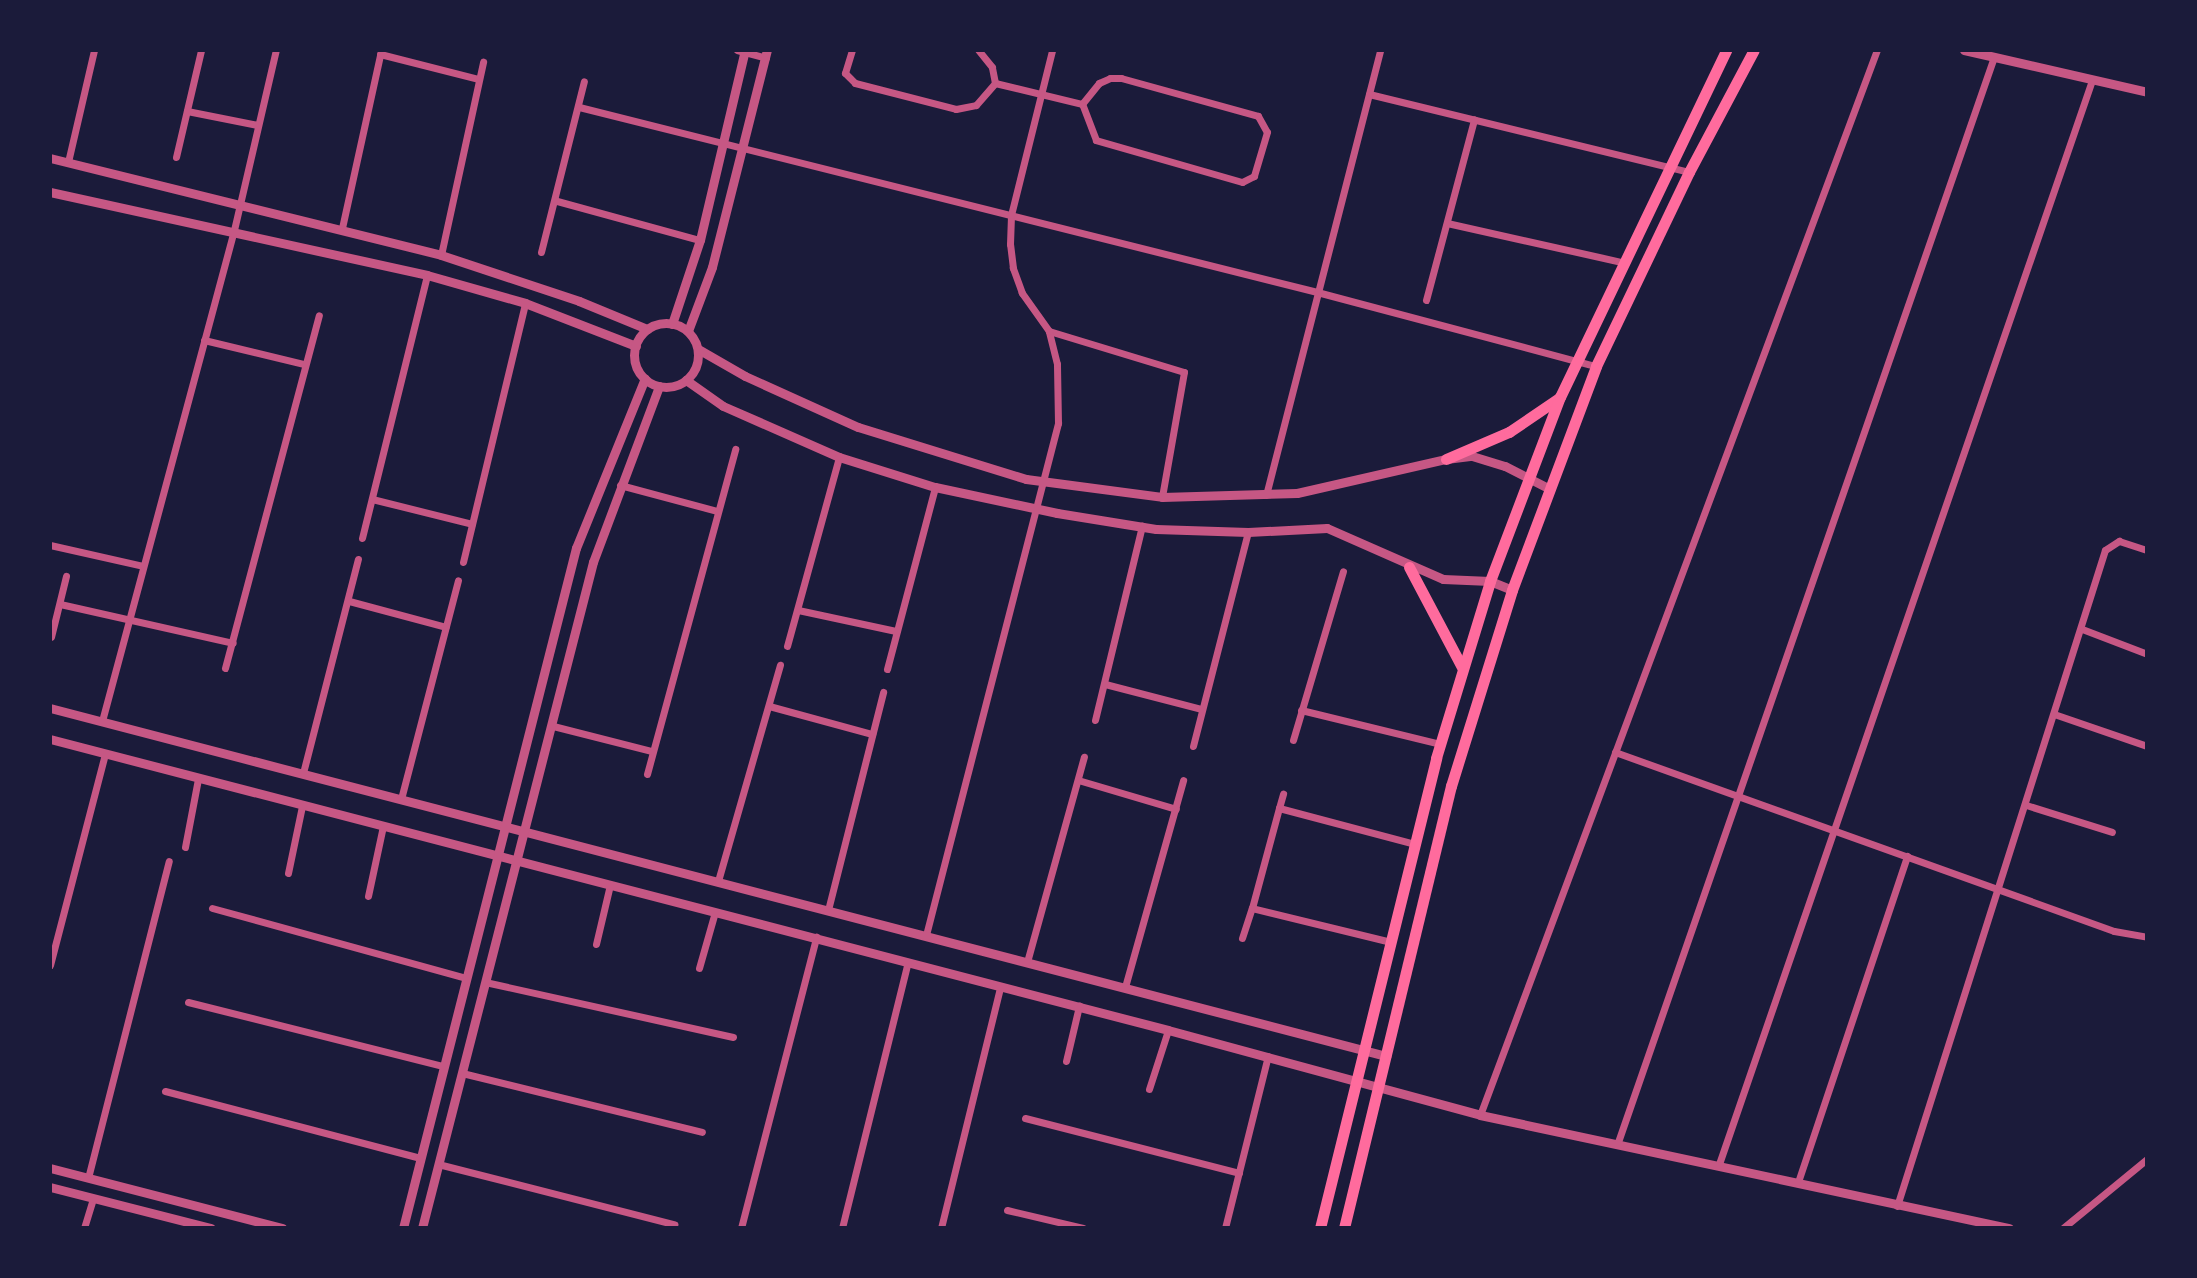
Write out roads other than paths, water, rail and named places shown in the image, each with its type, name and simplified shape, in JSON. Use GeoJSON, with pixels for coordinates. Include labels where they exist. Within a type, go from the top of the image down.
{"type":"FeatureCollection","features":[{"type":"Feature","properties":{"kind":"main road"},"geometry":{"type":"LineString","coordinates":[[1320,1228],[1367,1050],[1441,744],[1490,581],[1560,397],[1726,50]]}},
{"type":"Feature","properties":{"kind":"main road"},"geometry":{"type":"LineString","coordinates":[[1344,1228],[1451,786],[1512,590],[1596,366],[1689,172],[1754,50]]}},
{"type":"Feature","properties":{"kind":"main road"},"geometry":{"type":"LineString","coordinates":[[1446,459],[1509,432],[1560,397]]}},
{"type":"Feature","properties":{"kind":"main road"},"geometry":{"type":"LineString","coordinates":[[1409,567],[1462,667]]}},
{"type":"Feature","properties":{"kind":"street"},"geometry":{"type":"LineString","coordinates":[[68,162],[94,50]]}},
{"type":"Feature","properties":{"kind":"street"},"geometry":{"type":"LineString","coordinates":[[176,157],[201,50]]}},
{"type":"Feature","properties":{"kind":"street"},"geometry":{"type":"LineString","coordinates":[[102,721],[234,230],[276,50]]}},
{"type":"Feature","properties":{"kind":"street"},"geometry":{"type":"LineString","coordinates":[[852,50],[845,73],[855,83],[956,109],[976,105],[995,83]]}},
{"type":"Feature","properties":{"kind":"street"},"geometry":{"type":"LineString","coordinates":[[978,50],[992,67],[995,83]]}},
{"type":"Feature","properties":{"kind":"street"},"geometry":{"type":"LineString","coordinates":[[926,935],[1058,423],[1057,364],[1049,331],[1022,293],[1013,268],[1011,215],[1052,50]]}},
{"type":"Feature","properties":{"kind":"street"},"geometry":{"type":"LineString","coordinates":[[1266,495],[1380,50]]}},
{"type":"Feature","properties":{"kind":"street"},"geometry":{"type":"LineString","coordinates":[[1480,1115],[1877,50]]}},
{"type":"Feature","properties":{"kind":"street"},"geometry":{"type":"LineString","coordinates":[[1964,50],[2147,92]]}},
{"type":"Feature","properties":{"kind":"street"},"geometry":{"type":"LineString","coordinates":[[672,324],[700,240],[742,51],[766,54],[712,267],[688,331]]}},
{"type":"Feature","properties":{"kind":"street"},"geometry":{"type":"LineString","coordinates":[[342,228],[381,52],[478,79]]}},
{"type":"Feature","properties":{"kind":"street"},"geometry":{"type":"LineString","coordinates":[[1618,1142],[1994,57]]}},
{"type":"Feature","properties":{"kind":"street"},"geometry":{"type":"LineString","coordinates":[[441,255],[483,62]]}},
{"type":"Feature","properties":{"kind":"street"},"geometry":{"type":"LineString","coordinates":[[1121,78],[1258,116],[1267,132],[1254,176],[1242,182],[1096,140],[1082,104],[1099,83],[1121,78]]}},
{"type":"Feature","properties":{"kind":"street"},"geometry":{"type":"LineString","coordinates":[[1719,1164],[2092,80]]}},
{"type":"Feature","properties":{"kind":"street"},"geometry":{"type":"LineString","coordinates":[[541,252],[557,201],[584,81]]}},
{"type":"Feature","properties":{"kind":"street"},"geometry":{"type":"LineString","coordinates":[[995,83],[1082,104]]}},
{"type":"Feature","properties":{"kind":"street"},"geometry":{"type":"LineString","coordinates":[[1369,94],[1689,172]]}},
{"type":"Feature","properties":{"kind":"street"},"geometry":{"type":"LineString","coordinates":[[579,107],[1317,292],[1596,366]]}},
{"type":"Feature","properties":{"kind":"street"},"geometry":{"type":"LineString","coordinates":[[187,111],[258,125]]}},
{"type":"Feature","properties":{"kind":"street"},"geometry":{"type":"LineString","coordinates":[[1426,300],[1474,119]]}},
{"type":"Feature","properties":{"kind":"street"},"geometry":{"type":"LineString","coordinates":[[50,158],[441,255],[565,296],[647,329],[672,324],[688,331],[698,349],[745,376],[858,427],[978,466],[1043,481],[1162,497],[1266,495],[1348,484],[1446,459],[1472,456],[1505,466],[1550,489]]}},
{"type":"Feature","properties":{"kind":"street"},"geometry":{"type":"LineString","coordinates":[[50,192],[234,230],[427,275],[525,303],[636,346]]}},
{"type":"Feature","properties":{"kind":"street"},"geometry":{"type":"LineString","coordinates":[[557,201],[700,240]]}},
{"type":"Feature","properties":{"kind":"street"},"geometry":{"type":"LineString","coordinates":[[1447,223],[1622,262]]}},
{"type":"Feature","properties":{"kind":"street"},"geometry":{"type":"LineString","coordinates":[[362,538],[427,275]]}},
{"type":"Feature","properties":{"kind":"street"},"geometry":{"type":"LineString","coordinates":[[463,562],[525,303]]}},
{"type":"Feature","properties":{"kind":"street"},"geometry":{"type":"LineString","coordinates":[[225,668],[319,315]]}},
{"type":"Feature","properties":{"kind":"street"},"geometry":{"type":"LineString","coordinates":[[647,329],[636,346],[636,364],[645,378],[659,386],[677,385],[686,380],[696,367],[698,349]]}},
{"type":"Feature","properties":{"kind":"street"},"geometry":{"type":"LineString","coordinates":[[1049,331],[1184,372],[1162,497]]}},
{"type":"Feature","properties":{"kind":"street"},"geometry":{"type":"LineString","coordinates":[[204,340],[304,364]]}},
{"type":"Feature","properties":{"kind":"street"},"geometry":{"type":"LineString","coordinates":[[403,1228],[576,548],[645,378]]}},
{"type":"Feature","properties":{"kind":"street"},"geometry":{"type":"LineString","coordinates":[[686,380],[723,406],[839,457],[935,487],[1142,526],[1248,532],[1327,528],[1409,567],[1443,579],[1490,581],[1512,590]]}},
{"type":"Feature","properties":{"kind":"street"},"geometry":{"type":"LineString","coordinates":[[422,1228],[527,832],[593,562],[659,386]]}},
{"type":"Feature","properties":{"kind":"street"},"geometry":{"type":"LineString","coordinates":[[647,774],[735,449]]}},
{"type":"Feature","properties":{"kind":"street"},"geometry":{"type":"LineString","coordinates":[[787,646],[839,457]]}},
{"type":"Feature","properties":{"kind":"street"},"geometry":{"type":"LineString","coordinates":[[620,485],[717,511]]}},
{"type":"Feature","properties":{"kind":"street"},"geometry":{"type":"LineString","coordinates":[[887,669],[935,487]]}},
{"type":"Feature","properties":{"kind":"street"},"geometry":{"type":"LineString","coordinates":[[372,499],[472,524]]}},
{"type":"Feature","properties":{"kind":"street"},"geometry":{"type":"LineString","coordinates":[[1095,720],[1142,526]]}},
{"type":"Feature","properties":{"kind":"street"},"geometry":{"type":"LineString","coordinates":[[1193,746],[1248,532]]}},
{"type":"Feature","properties":{"kind":"street"},"geometry":{"type":"LineString","coordinates":[[1897,1206],[2105,550],[2119,541],[2147,550]]}},
{"type":"Feature","properties":{"kind":"street"},"geometry":{"type":"LineString","coordinates":[[50,545],[143,566]]}},
{"type":"Feature","properties":{"kind":"street"},"geometry":{"type":"LineString","coordinates":[[303,773],[358,559]]}},
{"type":"Feature","properties":{"kind":"street"},"geometry":{"type":"LineString","coordinates":[[1293,740],[1343,571]]}},
{"type":"Feature","properties":{"kind":"street"},"geometry":{"type":"LineString","coordinates":[[51,637],[66,576]]}},
{"type":"Feature","properties":{"kind":"street"},"geometry":{"type":"LineString","coordinates":[[401,799],[458,580]]}},
{"type":"Feature","properties":{"kind":"street"},"geometry":{"type":"LineString","coordinates":[[349,601],[446,627]]}},
{"type":"Feature","properties":{"kind":"street"},"geometry":{"type":"LineString","coordinates":[[60,604],[233,643]]}},
{"type":"Feature","properties":{"kind":"street"},"geometry":{"type":"LineString","coordinates":[[798,610],[896,631]]}},
{"type":"Feature","properties":{"kind":"street"},"geometry":{"type":"LineString","coordinates":[[2082,629],[2147,654]]}},
{"type":"Feature","properties":{"kind":"street"},"geometry":{"type":"LineString","coordinates":[[718,881],[780,665]]}},
{"type":"Feature","properties":{"kind":"street"},"geometry":{"type":"LineString","coordinates":[[1105,684],[1202,709]]}},
{"type":"Feature","properties":{"kind":"street"},"geometry":{"type":"LineString","coordinates":[[828,910],[883,692]]}},
{"type":"Feature","properties":{"kind":"street"},"geometry":{"type":"LineString","coordinates":[[769,706],[872,734]]}},
{"type":"Feature","properties":{"kind":"street"},"geometry":{"type":"LineString","coordinates":[[50,708],[1386,1056]]}},
{"type":"Feature","properties":{"kind":"street"},"geometry":{"type":"LineString","coordinates":[[1301,710],[1441,744]]}},
{"type":"Feature","properties":{"kind":"street"},"geometry":{"type":"LineString","coordinates":[[2054,714],[2147,746]]}},
{"type":"Feature","properties":{"kind":"street"},"geometry":{"type":"LineString","coordinates":[[553,726],[652,751]]}},
{"type":"Feature","properties":{"kind":"street"},"geometry":{"type":"LineString","coordinates":[[50,739],[1079,1006],[1480,1115],[1618,1142],[1897,1206],[2009,1228]]}},
{"type":"Feature","properties":{"kind":"street"},"geometry":{"type":"LineString","coordinates":[[1615,752],[2000,887],[2114,931],[2147,937]]}},
{"type":"Feature","properties":{"kind":"street"},"geometry":{"type":"LineString","coordinates":[[50,965],[105,754]]}},
{"type":"Feature","properties":{"kind":"street"},"geometry":{"type":"LineString","coordinates":[[1027,962],[1084,757]]}},
{"type":"Feature","properties":{"kind":"street"},"geometry":{"type":"LineString","coordinates":[[185,847],[198,779]]}},
{"type":"Feature","properties":{"kind":"street"},"geometry":{"type":"LineString","coordinates":[[1078,780],[1176,809]]}},
{"type":"Feature","properties":{"kind":"street"},"geometry":{"type":"LineString","coordinates":[[1125,987],[1183,780]]}},
{"type":"Feature","properties":{"kind":"street"},"geometry":{"type":"LineString","coordinates":[[1242,938],[1283,794]]}},
{"type":"Feature","properties":{"kind":"street"},"geometry":{"type":"LineString","coordinates":[[2026,805],[2112,832]]}},
{"type":"Feature","properties":{"kind":"street"},"geometry":{"type":"LineString","coordinates":[[288,873],[302,806]]}},
{"type":"Feature","properties":{"kind":"street"},"geometry":{"type":"LineString","coordinates":[[1279,808],[1415,844]]}},
{"type":"Feature","properties":{"kind":"street"},"geometry":{"type":"LineString","coordinates":[[368,896],[383,826]]}},
{"type":"Feature","properties":{"kind":"street"},"geometry":{"type":"LineString","coordinates":[[1798,1182],[1907,856]]}},
{"type":"Feature","properties":{"kind":"street"},"geometry":{"type":"LineString","coordinates":[[88,1178],[169,861]]}},
{"type":"Feature","properties":{"kind":"street"},"geometry":{"type":"LineString","coordinates":[[596,944],[610,885]]}},
{"type":"Feature","properties":{"kind":"street"},"geometry":{"type":"LineString","coordinates":[[212,908],[467,978]]}},
{"type":"Feature","properties":{"kind":"street"},"geometry":{"type":"LineString","coordinates":[[1252,908],[1391,942]]}},
{"type":"Feature","properties":{"kind":"street"},"geometry":{"type":"LineString","coordinates":[[699,968],[715,912]]}},
{"type":"Feature","properties":{"kind":"street"},"geometry":{"type":"LineString","coordinates":[[741,1228],[816,937]]}},
{"type":"Feature","properties":{"kind":"street"},"geometry":{"type":"LineString","coordinates":[[842,1228],[908,962]]}},
{"type":"Feature","properties":{"kind":"street"},"geometry":{"type":"LineString","coordinates":[[485,982],[733,1037]]}},
{"type":"Feature","properties":{"kind":"street"},"geometry":{"type":"LineString","coordinates":[[941,1228],[1000,987]]}},
{"type":"Feature","properties":{"kind":"street"},"geometry":{"type":"LineString","coordinates":[[188,1002],[443,1066]]}},
{"type":"Feature","properties":{"kind":"street"},"geometry":{"type":"LineString","coordinates":[[1066,1061],[1079,1006]]}},
{"type":"Feature","properties":{"kind":"street"},"geometry":{"type":"LineString","coordinates":[[1149,1089],[1168,1030]]}},
{"type":"Feature","properties":{"kind":"street"},"geometry":{"type":"LineString","coordinates":[[1225,1228],[1268,1056]]}},
{"type":"Feature","properties":{"kind":"street"},"geometry":{"type":"LineString","coordinates":[[462,1073],[702,1132]]}},
{"type":"Feature","properties":{"kind":"street"},"geometry":{"type":"LineString","coordinates":[[165,1091],[420,1158]]}},
{"type":"Feature","properties":{"kind":"street"},"geometry":{"type":"LineString","coordinates":[[1025,1118],[1239,1173]]}},
{"type":"Feature","properties":{"kind":"street"},"geometry":{"type":"LineString","coordinates":[[2063,1228],[2147,1159]]}},
{"type":"Feature","properties":{"kind":"street"},"geometry":{"type":"LineString","coordinates":[[438,1164],[674,1224]]}},
{"type":"Feature","properties":{"kind":"street"},"geometry":{"type":"LineString","coordinates":[[50,1168],[282,1228]]}},
{"type":"Feature","properties":{"kind":"street"},"geometry":{"type":"LineString","coordinates":[[50,1187],[211,1228]]}},
{"type":"Feature","properties":{"kind":"street"},"geometry":{"type":"LineString","coordinates":[[84,1228],[93,1198]]}},
{"type":"Feature","properties":{"kind":"street"},"geometry":{"type":"LineString","coordinates":[[1007,1210],[1083,1228]]}}]}
